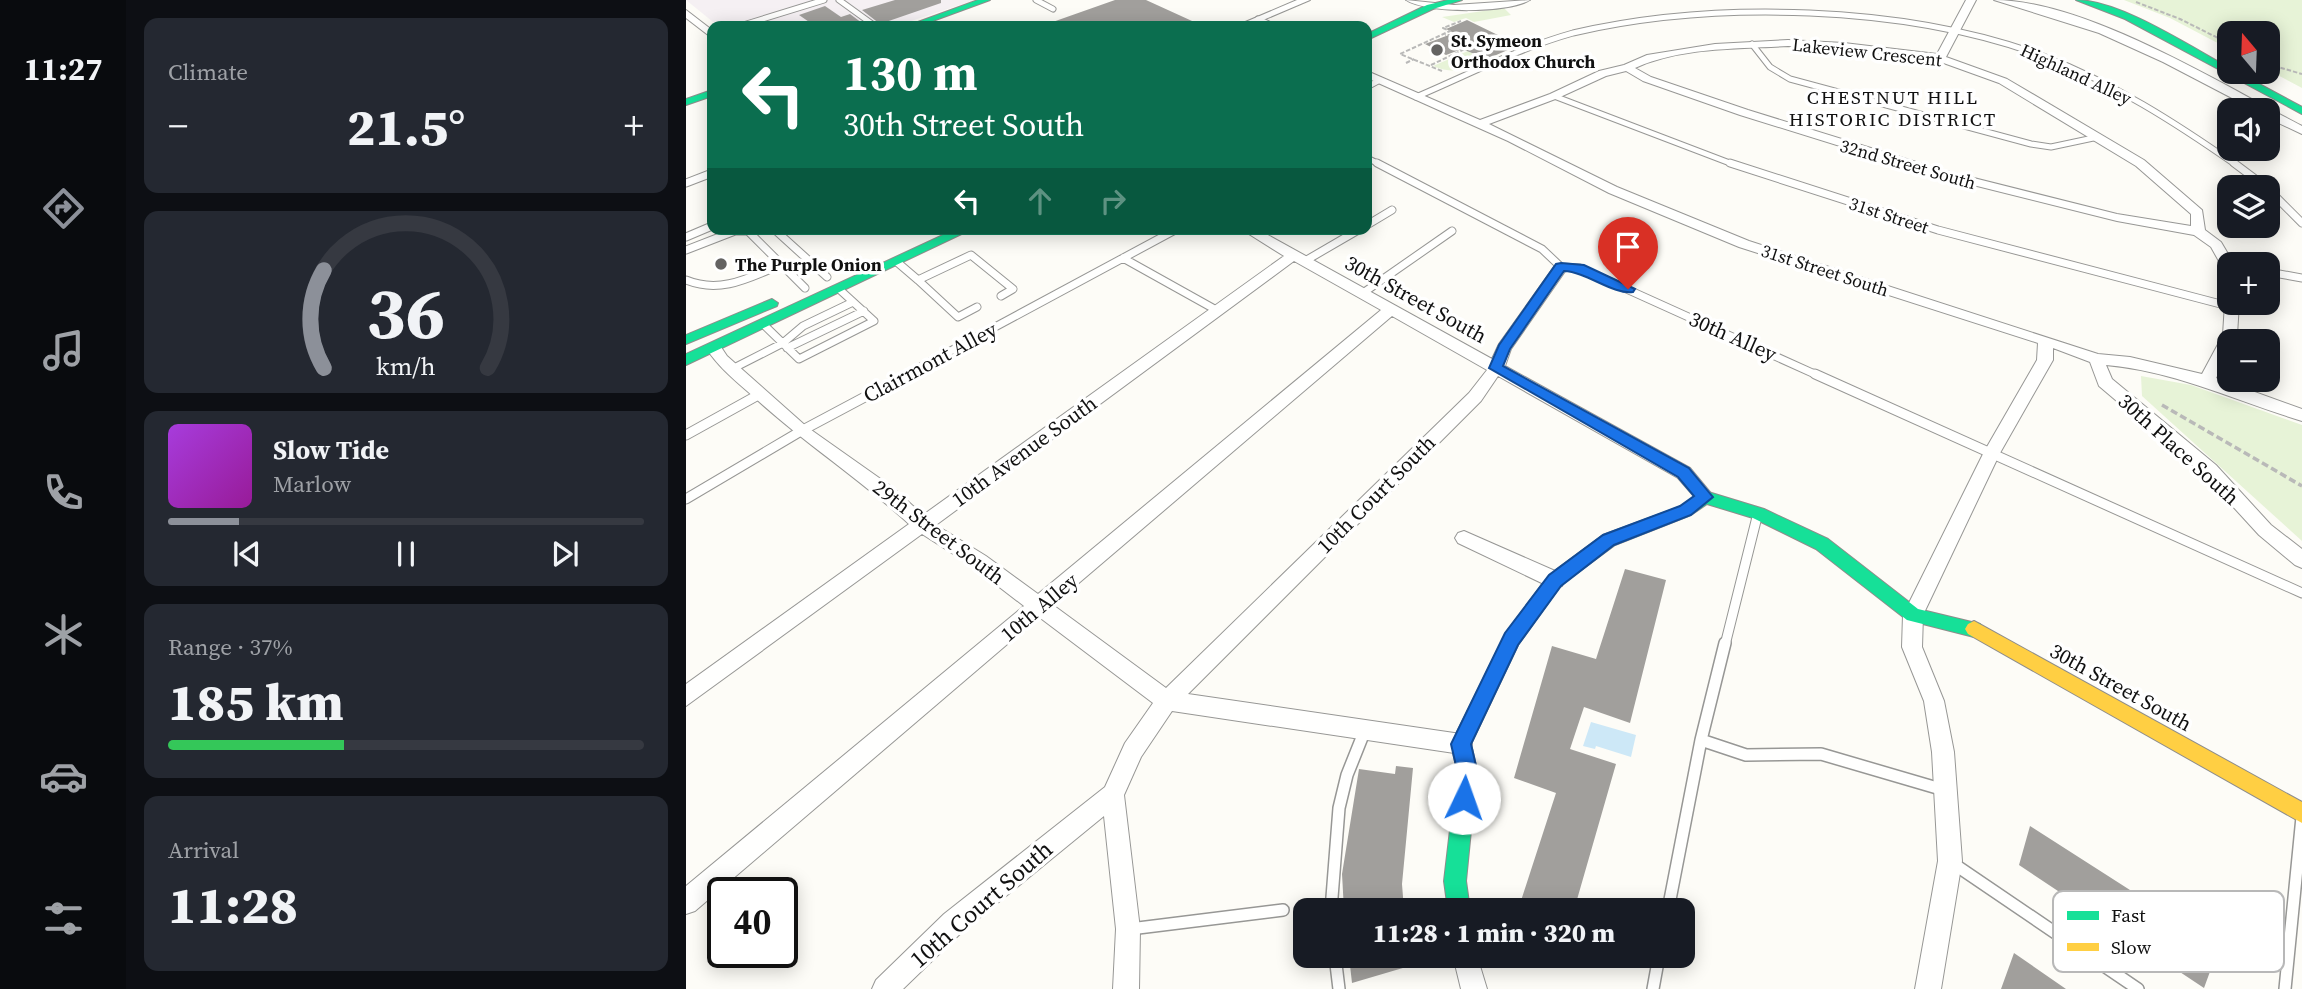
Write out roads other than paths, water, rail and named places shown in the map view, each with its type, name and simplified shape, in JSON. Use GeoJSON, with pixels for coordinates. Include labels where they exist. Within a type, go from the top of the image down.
{"type":"FeatureCollection","features":[{"type":"Feature","properties":{"kind":"street"},"geometry":{"type":"LineString","coordinates":[[925,21],[986,0]]}},
{"type":"Feature","properties":{"kind":"street"},"geometry":{"type":"LineString","coordinates":[[1253,21],[1305,0]]}},
{"type":"Feature","properties":{"kind":"street"},"geometry":{"type":"LineString","coordinates":[[1411,0],[1459,10],[1525,0]]}},
{"type":"Feature","properties":{"kind":"street"},"geometry":{"type":"LineString","coordinates":[[1372,35],[1430,6],[1458,0]]}},
{"type":"Feature","properties":{"kind":"street"},"geometry":{"type":"LineString","coordinates":[[1940,58],[1971,0]]}},
{"type":"Feature","properties":{"kind":"street"},"geometry":{"type":"LineString","coordinates":[[1999,0],[2035,7],[2116,34],[2240,98]]}},
{"type":"Feature","properties":{"kind":"street"},"geometry":{"type":"LineString","coordinates":[[2080,0],[2129,17],[2302,111]]}},
{"type":"Feature","properties":{"kind":"street"},"geometry":{"type":"LineString","coordinates":[[2111,0],[2170,25],[2217,51]]}},
{"type":"Feature","properties":{"kind":"street"},"geometry":{"type":"LineString","coordinates":[[686,13],[707,31]]}},
{"type":"Feature","properties":{"kind":"street","name":"Lakeview Crescent"},"geometry":{"type":"LineString","coordinates":[[1479,124],[1554,96],[1602,73],[1627,68],[1651,57],[1752,44],[1844,46],[1940,58],[2003,81],[2098,136],[2176,192],[2197,214],[2198,231],[2216,244],[2221,252]]}},
{"type":"Feature","properties":{"kind":"street","name":"32nd Street South"},"geometry":{"type":"LineString","coordinates":[[1627,68],[1647,79],[1866,153],[1967,181],[2162,228],[2198,231]]}},
{"type":"Feature","properties":{"kind":"street","name":"31st Street South"},"geometry":{"type":"LineString","coordinates":[[1372,76],[1479,124],[1613,190],[1744,244],[2076,350],[2096,359],[2130,362],[2207,380],[2302,415]]}},
{"type":"Feature","properties":{"kind":"street"},"geometry":{"type":"LineString","coordinates":[[2278,84],[2302,97]]}},
{"type":"Feature","properties":{"kind":"street"},"geometry":{"type":"LineString","coordinates":[[686,102],[707,95]]}},
{"type":"Feature","properties":{"kind":"street"},"geometry":{"type":"LineString","coordinates":[[2280,119],[2302,131]]}},
{"type":"Feature","properties":{"kind":"street"},"geometry":{"type":"LineString","coordinates":[[686,360],[708,340],[827,277],[918,235]]}},
{"type":"Feature","properties":{"kind":"street"},"geometry":{"type":"LineString","coordinates":[[686,340],[708,340],[764,325],[953,235]]}},
{"type":"Feature","properties":{"kind":"street","name":"30th Street South"},"geometry":{"type":"LineString","coordinates":[[1258,235],[1684,472],[1705,497]]}},
{"type":"Feature","properties":{"kind":"street","name":"10th Avenue South"},"geometry":{"type":"LineString","coordinates":[[686,696],[1218,311],[1300,258]]}},
{"type":"Feature","properties":{"kind":"street","name":"10th Court South"},"geometry":{"type":"LineString","coordinates":[[885,989],[953,923],[1113,795],[1133,750],[1167,702],[1475,397],[1496,368],[1504,348],[1561,267]]}},
{"type":"Feature","properties":{"kind":"street","name":"10th Alley"},"geometry":{"type":"LineString","coordinates":[[686,902],[1039,608],[1391,309]]}},
{"type":"Feature","properties":{"kind":"street"},"geometry":{"type":"LineString","coordinates":[[2207,380],[2230,335],[2231,315]]}},
{"type":"Feature","properties":{"kind":"street","name":"29th Street South"},"geometry":{"type":"LineString","coordinates":[[686,324],[708,340],[732,369],[801,431],[886,492],[922,525],[979,561],[1167,702],[1461,744]]}},
{"type":"Feature","properties":{"kind":"street"},"geometry":{"type":"LineString","coordinates":[[1928,989],[1950,861],[1943,752],[1934,701],[1912,647],[1913,615],[1992,452],[2045,360],[2046,341]]}},
{"type":"Feature","properties":{"kind":"street","name":"30th Place South"},"geometry":{"type":"LineString","coordinates":[[2096,359],[2105,382],[2210,470],[2264,530],[2302,561]]}},
{"type":"Feature","properties":{"kind":"street"},"geometry":{"type":"LineString","coordinates":[[1457,898],[1455,881],[1467,770],[1461,744],[1512,639],[1555,580],[1608,540],[1685,511],[1705,497],[1758,513],[1822,544],[1913,615]]}},
{"type":"Feature","properties":{"kind":"street"},"geometry":{"type":"LineString","coordinates":[[1464,538],[1555,580]]}},
{"type":"Feature","properties":{"kind":"street","name":"30th Street South"},"geometry":{"type":"LineString","coordinates":[[1913,615],[1977,629],[2302,814]]}},
{"type":"Feature","properties":{"kind":"street"},"geometry":{"type":"LineString","coordinates":[[1113,795],[1128,929],[1125,989]]}},
{"type":"Feature","properties":{"kind":"street"},"geometry":{"type":"LineString","coordinates":[[1468,968],[1474,989]]}},
{"type":"Feature","properties":{"kind":"lane"},"geometry":{"type":"LineString","coordinates":[[798,0],[808,5]]}},
{"type":"Feature","properties":{"kind":"lane"},"geometry":{"type":"LineString","coordinates":[[756,21],[824,0]]}},
{"type":"Feature","properties":{"kind":"lane"},"geometry":{"type":"LineString","coordinates":[[839,0],[868,21]]}},
{"type":"Feature","properties":{"kind":"lane"},"geometry":{"type":"LineString","coordinates":[[1037,0],[1053,9]]}},
{"type":"Feature","properties":{"kind":"lane","name":"Highland Alley"},"geometry":{"type":"LineString","coordinates":[[1416,97],[1560,38],[1592,28],[1705,11],[1791,8],[1863,14],[1955,29],[2045,56],[2104,84],[2250,175]]}},
{"type":"Feature","properties":{"kind":"lane"},"geometry":{"type":"LineString","coordinates":[[1258,19],[1262,21]]}},
{"type":"Feature","properties":{"kind":"lane"},"geometry":{"type":"LineString","coordinates":[[1752,44],[1777,74],[1857,97],[2051,147],[2098,136]]}},
{"type":"Feature","properties":{"kind":"lane"},"geometry":{"type":"LineString","coordinates":[[1372,84],[1380,80]]}},
{"type":"Feature","properties":{"kind":"lane","name":"31st Street"},"geometry":{"type":"LineString","coordinates":[[1554,96],[1737,166],[1925,226],[2217,301]]}},
{"type":"Feature","properties":{"kind":"lane","name":"30th Alley"},"geometry":{"type":"LineString","coordinates":[[1372,161],[1542,249],[1561,267],[1580,268],[2302,593]]}},
{"type":"Feature","properties":{"kind":"lane"},"geometry":{"type":"LineString","coordinates":[[686,183],[707,175]]}},
{"type":"Feature","properties":{"kind":"lane","name":"Highland Alley"},"geometry":{"type":"LineString","coordinates":[[2280,201],[2302,223]]}},
{"type":"Feature","properties":{"kind":"lane"},"geometry":{"type":"LineString","coordinates":[[1372,222],[1392,211]]}},
{"type":"Feature","properties":{"kind":"lane"},"geometry":{"type":"LineString","coordinates":[[686,237],[707,228]]}},
{"type":"Feature","properties":{"kind":"lane"},"geometry":{"type":"LineString","coordinates":[[1363,293],[1452,231]]}},
{"type":"Feature","properties":{"kind":"lane"},"geometry":{"type":"LineString","coordinates":[[686,253],[737,235]]}},
{"type":"Feature","properties":{"kind":"lane"},"geometry":{"type":"LineString","coordinates":[[752,235],[805,288]]}},
{"type":"Feature","properties":{"kind":"lane"},"geometry":{"type":"LineString","coordinates":[[781,235],[827,277]]}},
{"type":"Feature","properties":{"kind":"lane","name":"Clairmont Alley"},"geometry":{"type":"LineString","coordinates":[[686,499],[801,431],[1166,235]]}},
{"type":"Feature","properties":{"kind":"lane"},"geometry":{"type":"LineString","coordinates":[[1300,258],[1348,235]]}},
{"type":"Feature","properties":{"kind":"lane"},"geometry":{"type":"LineString","coordinates":[[918,280],[971,255],[1013,289],[1001,296]]}},
{"type":"Feature","properties":{"kind":"lane"},"geometry":{"type":"LineString","coordinates":[[1123,258],[1218,311]]}},
{"type":"Feature","properties":{"kind":"lane"},"geometry":{"type":"LineString","coordinates":[[897,262],[958,317],[977,307]]}},
{"type":"Feature","properties":{"kind":"lane"},"geometry":{"type":"LineString","coordinates":[[686,280],[696,286],[715,288],[739,282],[780,265]]}},
{"type":"Feature","properties":{"kind":"lane"},"geometry":{"type":"LineString","coordinates":[[2280,274],[2302,278]]}},
{"type":"Feature","properties":{"kind":"lane"},"geometry":{"type":"LineString","coordinates":[[764,325],[799,359],[874,321],[839,289]]}},
{"type":"Feature","properties":{"kind":"lane"},"geometry":{"type":"LineString","coordinates":[[785,346],[803,326],[853,302]]}},
{"type":"Feature","properties":{"kind":"lane"},"geometry":{"type":"LineString","coordinates":[[732,369],[864,311]]}},
{"type":"Feature","properties":{"kind":"lane"},"geometry":{"type":"LineString","coordinates":[[686,435],[760,394]]}},
{"type":"Feature","properties":{"kind":"lane"},"geometry":{"type":"LineString","coordinates":[[1670,898],[1701,740],[1758,513]]}},
{"type":"Feature","properties":{"kind":"lane"},"geometry":{"type":"LineString","coordinates":[[1331,898],[1334,837],[1348,774],[1359,752],[1365,730]]}},
{"type":"Feature","properties":{"kind":"lane"},"geometry":{"type":"LineString","coordinates":[[1701,740],[1746,755],[1821,754],[1945,791]]}},
{"type":"Feature","properties":{"kind":"lane"},"geometry":{"type":"LineString","coordinates":[[2285,989],[2302,814]]}},
{"type":"Feature","properties":{"kind":"lane"},"geometry":{"type":"LineString","coordinates":[[1950,861],[2053,931]]}},
{"type":"Feature","properties":{"kind":"lane"},"geometry":{"type":"LineString","coordinates":[[1128,929],[1283,910]]}},
{"type":"Feature","properties":{"kind":"lane"},"geometry":{"type":"LineString","coordinates":[[1336,968],[1339,989]]}},
{"type":"Feature","properties":{"kind":"lane"},"geometry":{"type":"LineString","coordinates":[[1653,989],[1657,968]]}},
{"type":"Feature","properties":{"kind":"lane"},"geometry":{"type":"LineString","coordinates":[[2113,972],[2138,989]]}},
{"type":"Feature","properties":{"kind":"water"},"geometry":{"type":"Polygon","coordinates":[[[1591,722],[1636,735],[1631,757],[1596,746],[1595,749],[1583,746],[1591,722]]]}},
{"type":"Feature","properties":{"kind":"place","name":"St. Symeon Orthodox Church"},"geometry":{"type":"Point","coordinates":[1437,50]}},
{"type":"Feature","properties":{"kind":"place","name":"The Purple Onion"},"geometry":{"type":"Point","coordinates":[721,264]}},
{"type":"Feature","properties":{"kind":"district","name":"CHESTNUT HILL HISTORIC DISTRICT"},"geometry":{"type":"Point","coordinates":[1893,108]}}]}
